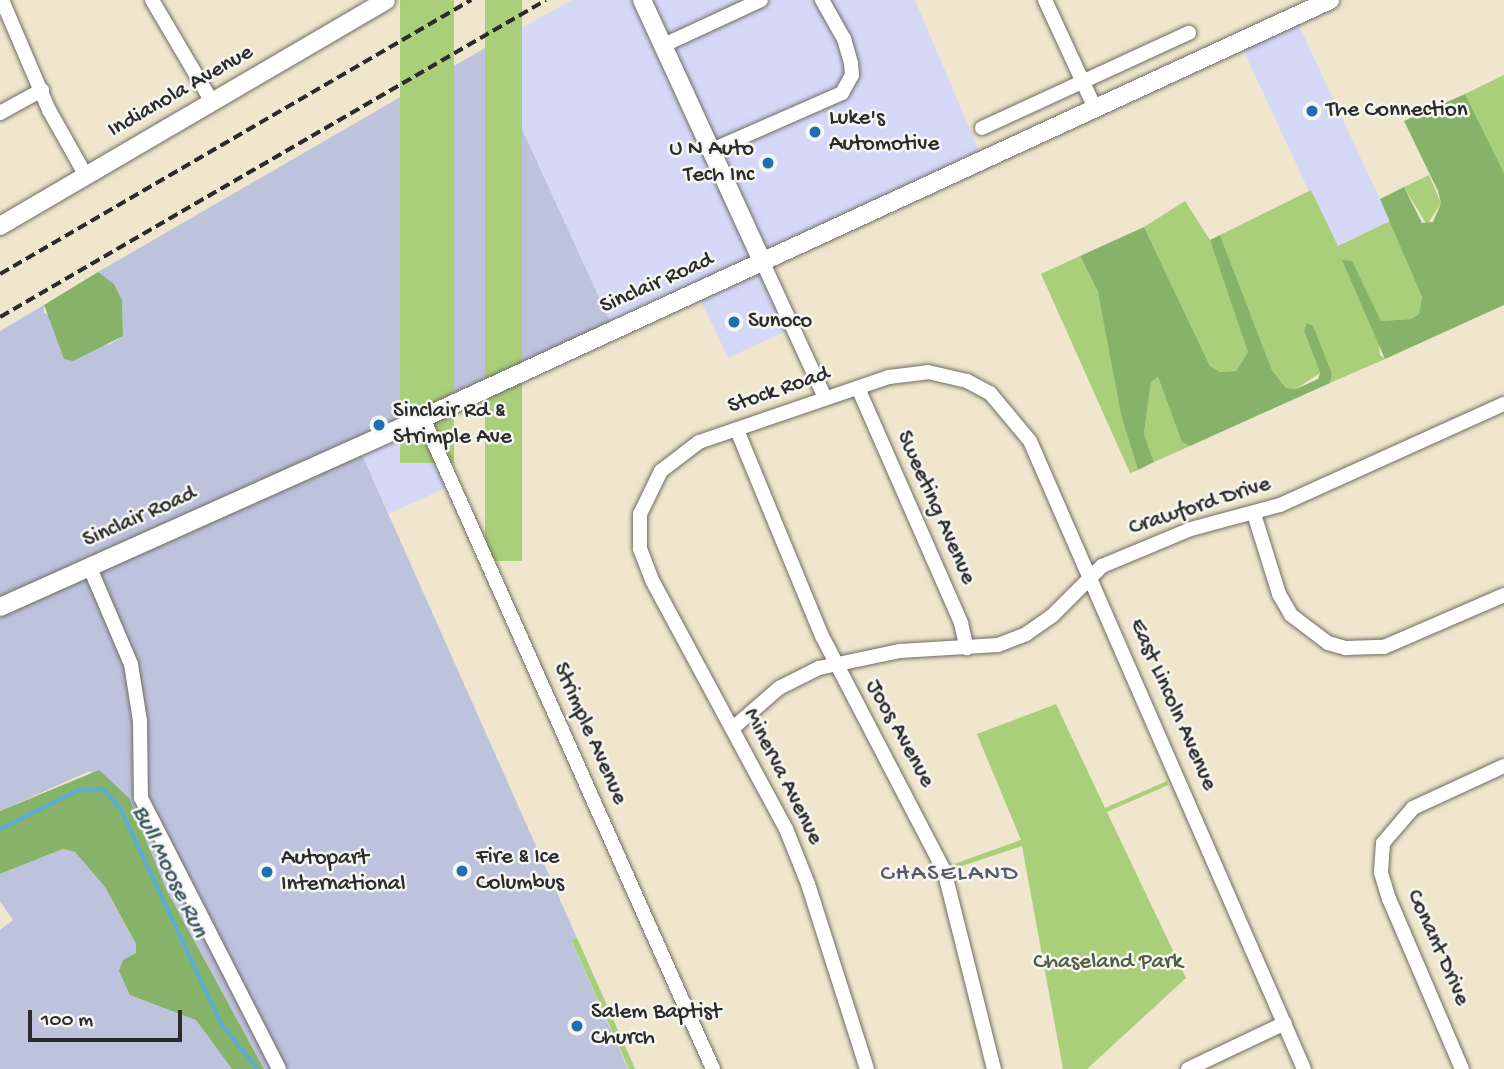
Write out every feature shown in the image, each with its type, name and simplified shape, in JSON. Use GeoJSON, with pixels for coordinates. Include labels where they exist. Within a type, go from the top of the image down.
{"type":"FeatureCollection","features":[{"type":"Feature","properties":{"kind":"main road","name":"Indianola Avenue"},"geometry":{"type":"LineString","coordinates":[[0,226],[386,0]]}},
{"type":"Feature","properties":{"kind":"main road"},"geometry":{"type":"LineString","coordinates":[[642,0],[763,263]]}},
{"type":"Feature","properties":{"kind":"main road","name":"Sinclair Road"},"geometry":{"type":"LineString","coordinates":[[0,607],[424,418],[1331,0]]}},
{"type":"Feature","properties":{"kind":"street"},"geometry":{"type":"LineString","coordinates":[[2,0],[42,90],[86,176]]}},
{"type":"Feature","properties":{"kind":"street"},"geometry":{"type":"LineString","coordinates":[[152,0],[212,102]]}},
{"type":"Feature","properties":{"kind":"street"},"geometry":{"type":"LineString","coordinates":[[662,46],[761,0]]}},
{"type":"Feature","properties":{"kind":"street"},"geometry":{"type":"LineString","coordinates":[[710,151],[842,93],[852,75],[851,63],[837,25],[822,0]]}},
{"type":"Feature","properties":{"kind":"street"},"geometry":{"type":"LineString","coordinates":[[1045,0],[1095,108]]}},
{"type":"Feature","properties":{"kind":"street"},"geometry":{"type":"LineString","coordinates":[[982,128],[1189,33]]}},
{"type":"Feature","properties":{"kind":"street"},"geometry":{"type":"LineString","coordinates":[[0,113],[42,90]]}},
{"type":"Feature","properties":{"kind":"street"},"geometry":{"type":"LineString","coordinates":[[763,263],[825,398]]}},
{"type":"Feature","properties":{"kind":"street","name":"Stock Road"},"geometry":{"type":"LineString","coordinates":[[640,514],[661,471],[699,442],[889,377],[928,372],[967,381]]}},
{"type":"Feature","properties":{"kind":"street","name":"East Lincoln Avenue"},"geometry":{"type":"LineString","coordinates":[[967,381],[990,393],[1030,441],[1304,1069]]}},
{"type":"Feature","properties":{"kind":"street","name":"Sweeting Avenue"},"geometry":{"type":"LineString","coordinates":[[858,388],[961,623],[967,648]]}},
{"type":"Feature","properties":{"kind":"street","name":"Crawford Drive"},"geometry":{"type":"LineString","coordinates":[[733,728],[779,688],[835,663],[900,651],[998,645],[1026,634],[1052,616],[1102,566],[1155,542],[1254,514],[1504,404]]}},
{"type":"Feature","properties":{"kind":"street","name":"Strimple Avenue"},"geometry":{"type":"LineString","coordinates":[[424,418],[713,1069]]}},
{"type":"Feature","properties":{"kind":"street","name":"Joos Avenue"},"geometry":{"type":"LineString","coordinates":[[737,430],[784,550],[835,663],[944,870],[994,1069]]}},
{"type":"Feature","properties":{"kind":"street","name":"Minerva Avenue"},"geometry":{"type":"LineString","coordinates":[[640,514],[640,548],[652,580],[733,728],[808,884],[867,1069]]}},
{"type":"Feature","properties":{"kind":"street"},"geometry":{"type":"LineString","coordinates":[[1254,514],[1279,594],[1291,615],[1328,643],[1346,648],[1384,646],[1504,595]]}},
{"type":"Feature","properties":{"kind":"street"},"geometry":{"type":"LineString","coordinates":[[90,568],[131,664],[140,721],[141,798],[279,1069]]}},
{"type":"Feature","properties":{"kind":"street","name":"Conant Drive"},"geometry":{"type":"LineString","coordinates":[[1462,1069],[1389,899],[1381,872],[1383,844],[1413,808],[1504,766]]}},
{"type":"Feature","properties":{"kind":"street"},"geometry":{"type":"LineString","coordinates":[[1188,1069],[1285,1023]]}},
{"type":"Feature","properties":{"kind":"shaded area"},"geometry":{"type":"Polygon","coordinates":[[[572,0],[915,0],[983,160],[765,261],[795,327],[728,358],[697,292],[614,330],[485,48],[572,0]]]}},
{"type":"Feature","properties":{"kind":"shaded area"},"geometry":{"type":"Polygon","coordinates":[[[1295,17],[1390,221],[1335,247],[1240,43],[1295,17]]]}},
{"type":"Feature","properties":{"kind":"shaded area"},"geometry":{"type":"Polygon","coordinates":[[[485,48],[614,330],[359,448],[577,938],[572,942],[628,1069],[264,1069],[166,889],[90,771],[0,811],[0,331],[44,305],[44,313],[109,345],[123,336],[122,300],[114,284],[98,272],[485,48]]]}},
{"type":"Feature","properties":{"kind":"shaded area"},"geometry":{"type":"Polygon","coordinates":[[[426,416],[456,484],[388,514],[358,446],[426,416]]]}},
{"type":"Feature","properties":{"kind":"shaded area"},"geometry":{"type":"Polygon","coordinates":[[[63,849],[75,852],[105,887],[136,944],[136,953],[186,1014],[196,1020],[232,1069],[0,1069],[0,930],[13,920],[0,901],[0,874],[63,849]]]}},
{"type":"Feature","properties":{"kind":"green space"},"geometry":{"type":"Polygon","coordinates":[[[400,0],[454,0],[454,463],[400,463],[400,0]]]}},
{"type":"Feature","properties":{"kind":"green space"},"geometry":{"type":"Polygon","coordinates":[[[485,0],[522,0],[522,561],[485,561],[485,0]]]}},
{"type":"Feature","properties":{"kind":"green space"},"geometry":{"type":"Polygon","coordinates":[[[1504,75],[1504,173],[1465,94],[1504,75]]]}},
{"type":"Feature","properties":{"kind":"green space"},"geometry":{"type":"Polygon","coordinates":[[[1465,94],[1504,173],[1504,305],[1385,359],[1342,260],[1352,261],[1381,321],[1411,319],[1419,314],[1422,297],[1380,199],[1404,187],[1422,223],[1433,222],[1441,203],[1438,191],[1404,121],[1465,94]]]}},
{"type":"Feature","properties":{"kind":"green space"},"geometry":{"type":"Polygon","coordinates":[[[1429,175],[1441,203],[1427,225],[1404,187],[1429,175]]]}},
{"type":"Feature","properties":{"kind":"green space"},"geometry":{"type":"Polygon","coordinates":[[[1311,190],[1338,246],[1390,221],[1422,297],[1419,314],[1411,319],[1381,321],[1377,317],[1380,355],[1385,359],[1330,383],[1332,374],[1304,331],[1320,373],[1296,389],[1286,388],[1272,370],[1220,235],[1311,190]]]}},
{"type":"Feature","properties":{"kind":"green space"},"geometry":{"type":"Polygon","coordinates":[[[1185,201],[1210,240],[1243,328],[1248,352],[1236,371],[1220,372],[1210,366],[1144,227],[1185,201]]]}},
{"type":"Feature","properties":{"kind":"green space"},"geometry":{"type":"Polygon","coordinates":[[[1144,227],[1210,366],[1220,372],[1236,371],[1248,352],[1210,240],[1220,235],[1272,370],[1286,388],[1296,389],[1318,379],[1320,373],[1304,331],[1307,323],[1313,326],[1332,374],[1330,383],[1190,446],[1182,442],[1158,377],[1151,382],[1144,434],[1154,462],[1138,470],[1122,419],[1098,292],[1080,256],[1144,227]]]}},
{"type":"Feature","properties":{"kind":"green space"},"geometry":{"type":"Polygon","coordinates":[[[1080,256],[1098,292],[1107,324],[1122,419],[1138,470],[1130,473],[1041,274],[1080,256]]]}},
{"type":"Feature","properties":{"kind":"green space"},"geometry":{"type":"Polygon","coordinates":[[[98,272],[114,284],[122,300],[123,336],[73,361],[64,359],[44,305],[98,272]]]}},
{"type":"Feature","properties":{"kind":"green space"},"geometry":{"type":"Polygon","coordinates":[[[1158,377],[1182,441],[1190,446],[1154,462],[1144,434],[1151,382],[1158,377]]]}},
{"type":"Feature","properties":{"kind":"green space","name":"Chaseland Park"},"geometry":{"type":"Polygon","coordinates":[[[1056,704],[1105,808],[1167,781],[1168,785],[1107,812],[1186,978],[1087,1069],[1063,1069],[1022,846],[956,868],[954,864],[1021,840],[977,734],[1056,704]]]}},
{"type":"Feature","properties":{"kind":"green space"},"geometry":{"type":"Polygon","coordinates":[[[99,770],[129,798],[166,889],[264,1069],[232,1069],[196,1020],[130,995],[119,971],[123,960],[136,953],[136,944],[105,887],[75,852],[63,849],[0,874],[0,811],[99,770]]]}},
{"type":"Feature","properties":{"kind":"green space"},"geometry":{"type":"Polygon","coordinates":[[[577,938],[635,1069],[629,1069],[572,940],[577,938]]]}},
{"type":"Feature","properties":{"kind":"waterway","name":"Bull Moose Run"},"geometry":{"type":"LineString","coordinates":[[0,829],[79,790],[104,789],[121,809],[222,1025],[258,1069]]}},
{"type":"Feature","properties":{"kind":"railway"},"geometry":{"type":"LineString","coordinates":[[0,274],[471,0]]}},
{"type":"Feature","properties":{"kind":"railway"},"geometry":{"type":"LineString","coordinates":[[0,317],[546,0]]}},
{"type":"Feature","properties":{"kind":"place","name":"The Connection"},"geometry":{"type":"Point","coordinates":[1312,111]}},
{"type":"Feature","properties":{"kind":"place","name":"Luke's Automotive"},"geometry":{"type":"Point","coordinates":[815,132]}},
{"type":"Feature","properties":{"kind":"place","name":"U N Auto Tech Inc"},"geometry":{"type":"Point","coordinates":[768,163]}},
{"type":"Feature","properties":{"kind":"place","name":"Sunoco"},"geometry":{"type":"Point","coordinates":[734,322]}},
{"type":"Feature","properties":{"kind":"place","name":"Sinclair Rd & Strimple Ave"},"geometry":{"type":"Point","coordinates":[379,425]}},
{"type":"Feature","properties":{"kind":"place","name":"Fire & Ice Columbus"},"geometry":{"type":"Point","coordinates":[462,871]}},
{"type":"Feature","properties":{"kind":"place","name":"Autopart International"},"geometry":{"type":"Point","coordinates":[267,872]}},
{"type":"Feature","properties":{"kind":"place","name":"Salem Baptist Church"},"geometry":{"type":"Point","coordinates":[577,1026]}},
{"type":"Feature","properties":{"kind":"district","name":"CHASELAND"},"geometry":{"type":"Point","coordinates":[950,875]}}]}
